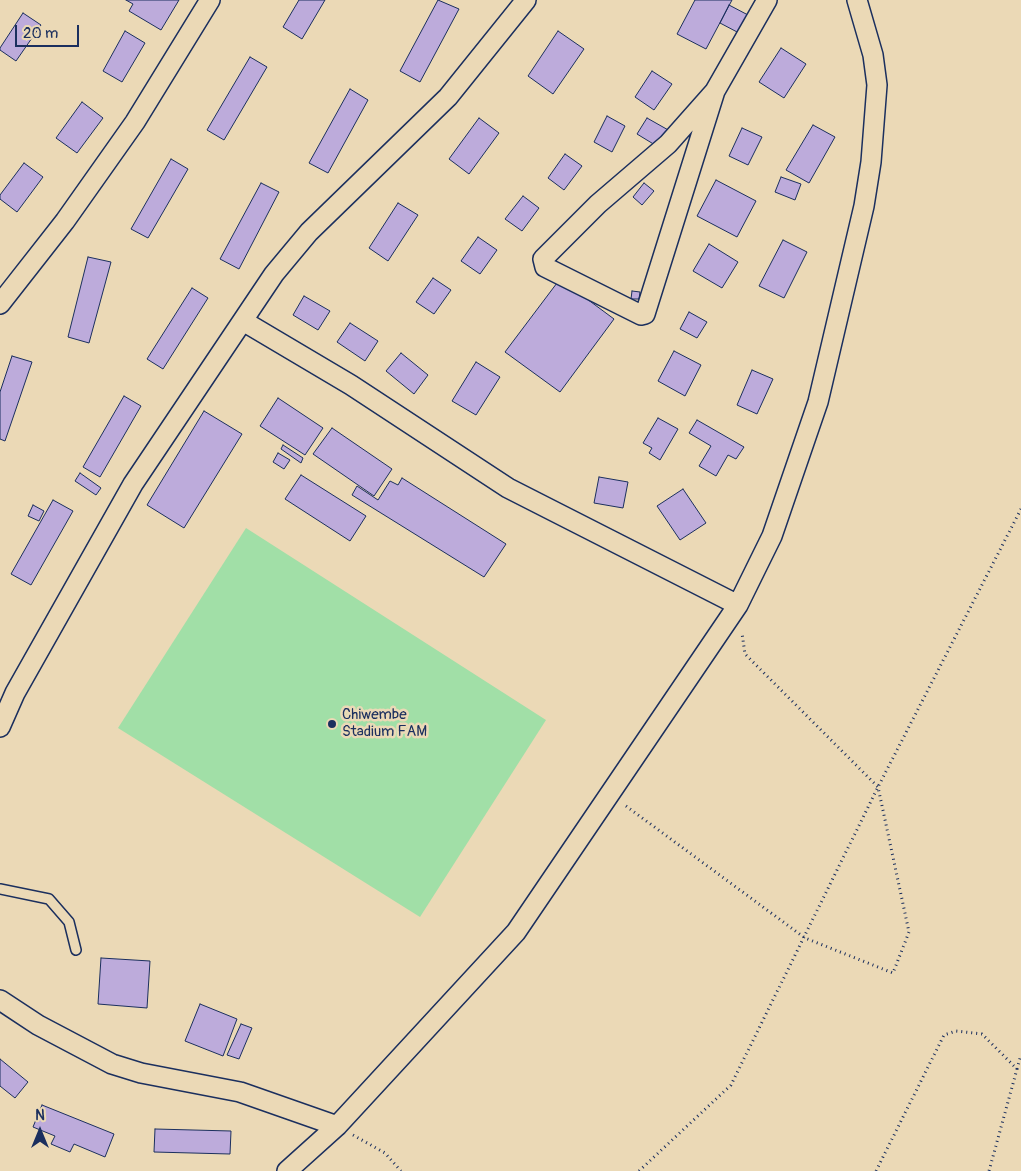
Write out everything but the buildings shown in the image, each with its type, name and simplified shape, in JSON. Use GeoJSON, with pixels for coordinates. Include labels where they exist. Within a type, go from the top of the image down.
{"type":"FeatureCollection","features":[{"type":"Feature","properties":{"kind":"street"},"geometry":{"type":"LineString","coordinates":[[0,304],[65,221],[135,122],[210,0]]}},
{"type":"Feature","properties":{"kind":"street"},"geometry":{"type":"LineString","coordinates":[[0,727],[16,693],[133,484],[165,433],[292,250],[448,97],[526,0]]}},
{"type":"Feature","properties":{"kind":"street"},"geometry":{"type":"LineString","coordinates":[[715,91],[668,144],[598,204],[543,259],[545,267],[641,315],[646,314],[715,91],[766,0]]}},
{"type":"Feature","properties":{"kind":"street"},"geometry":{"type":"LineString","coordinates":[[286,1171],[337,1126],[516,932],[738,605],[780,515],[818,402],[864,206],[871,162],[878,85],[873,55],[857,0]]}},
{"type":"Feature","properties":{"kind":"street"},"geometry":{"type":"LineString","coordinates":[[243,321],[351,385],[508,488],[738,605]]}},
{"type":"Feature","properties":{"kind":"street"},"geometry":{"type":"LineString","coordinates":[[0,1000],[38,1025],[112,1064],[142,1073],[240,1092],[337,1126]]}},
{"type":"Feature","properties":{"kind":"lane"},"geometry":{"type":"LineString","coordinates":[[0,889],[49,899],[70,922],[76,950]]}},
{"type":"Feature","properties":{"kind":"path"},"geometry":{"type":"LineString","coordinates":[[639,1171],[731,1085],[878,787],[1021,509]]}},
{"type":"Feature","properties":{"kind":"path"},"geometry":{"type":"LineString","coordinates":[[610,794],[805,938],[893,973],[909,932],[878,787],[745,654],[738,605]]}},
{"type":"Feature","properties":{"kind":"path"},"geometry":{"type":"LineString","coordinates":[[876,1171],[944,1035],[956,1031],[982,1034],[1017,1069]]}},
{"type":"Feature","properties":{"kind":"path"},"geometry":{"type":"LineString","coordinates":[[989,1171],[1021,1055]]}},
{"type":"Feature","properties":{"kind":"path"},"geometry":{"type":"LineString","coordinates":[[337,1126],[385,1154],[401,1171]]}},
{"type":"Feature","properties":{"kind":"green space","name":"Chiwembe Stadium FAM"},"geometry":{"type":"Polygon","coordinates":[[[246,528],[546,720],[420,917],[118,728],[246,528]]]}},
{"type":"Feature","properties":{"kind":"place","name":"Chiwembe Stadium FAM"},"geometry":{"type":"Point","coordinates":[332,724]}}]}
